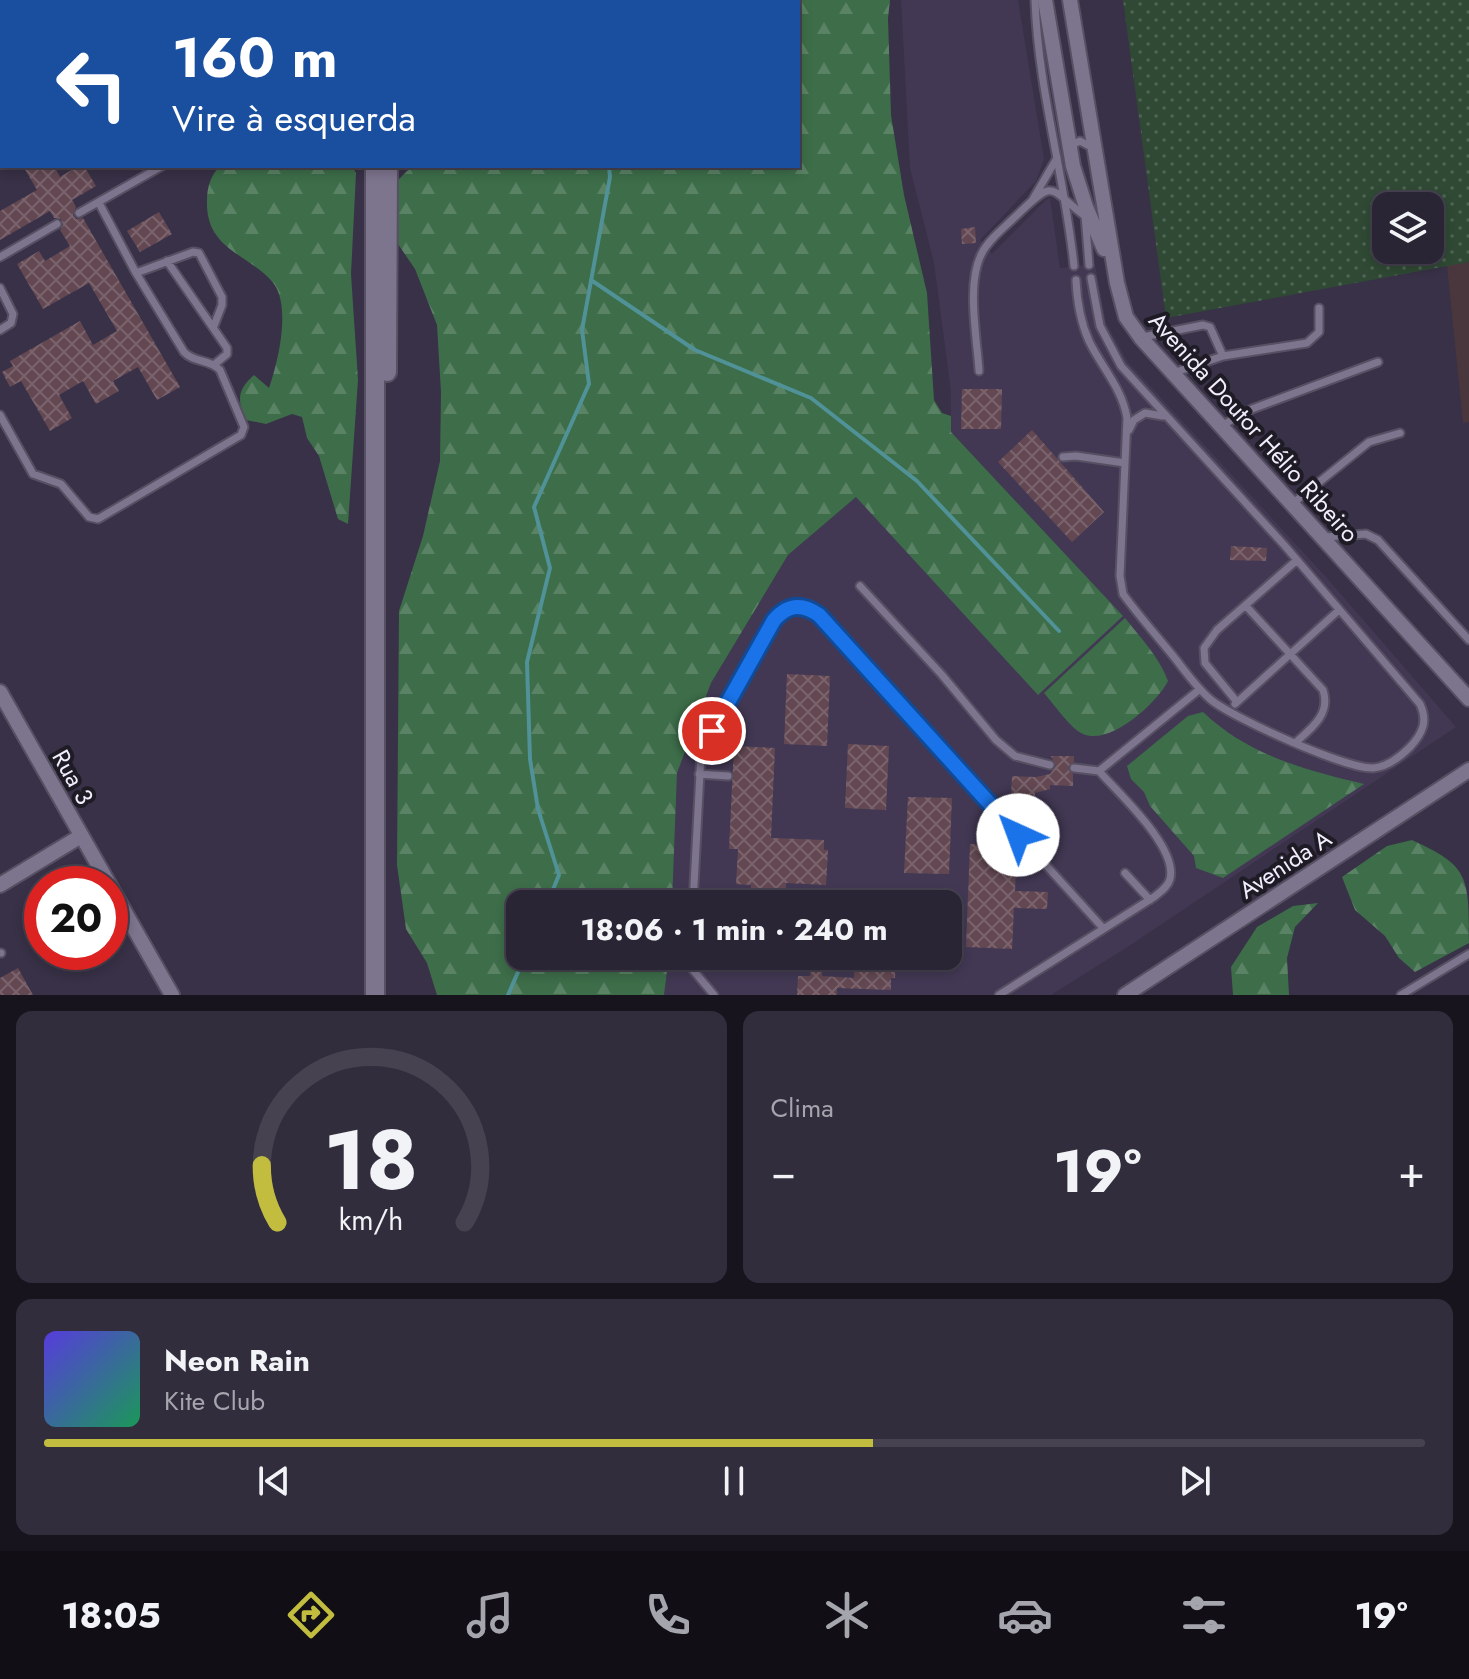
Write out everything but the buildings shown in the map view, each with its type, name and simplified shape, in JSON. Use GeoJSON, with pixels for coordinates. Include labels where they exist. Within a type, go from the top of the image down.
{"type":"FeatureCollection","features":[{"type":"Feature","properties":{"kind":"street"},"geometry":{"type":"LineString","coordinates":[[1045,0],[1069,146],[1086,212],[1117,283]]}},
{"type":"Feature","properties":{"kind":"street","name":"Avenida Doutor Hélio Ribeiro"},"geometry":{"type":"LineString","coordinates":[[1070,0],[1117,283],[1126,317],[1141,338],[1468,695]]}},
{"type":"Feature","properties":{"kind":"street"},"geometry":{"type":"LineString","coordinates":[[375,168],[375,995]]}},
{"type":"Feature","properties":{"kind":"street"},"geometry":{"type":"LineString","coordinates":[[385,995],[388,168]]}},
{"type":"Feature","properties":{"kind":"street","name":"Rua 3"},"geometry":{"type":"LineString","coordinates":[[0,692],[98,866]]}},
{"type":"Feature","properties":{"kind":"street","name":"Avenida A"},"geometry":{"type":"LineString","coordinates":[[1125,995],[1469,770]]}},
{"type":"Feature","properties":{"kind":"street"},"geometry":{"type":"LineString","coordinates":[[0,885],[81,836]]}},
{"type":"Feature","properties":{"kind":"street","name":"Rua 3"},"geometry":{"type":"LineString","coordinates":[[128,918],[172,995]]}},
{"type":"Feature","properties":{"kind":"lane"},"geometry":{"type":"LineString","coordinates":[[1035,0],[1036,40],[1066,199],[1074,266]]}},
{"type":"Feature","properties":{"kind":"lane"},"geometry":{"type":"LineString","coordinates":[[979,371],[975,288],[980,256],[985,247],[1032,200],[1058,157],[1069,146],[1080,141],[1094,149]]}},
{"type":"Feature","properties":{"kind":"lane"},"geometry":{"type":"LineString","coordinates":[[79,213],[159,168]]}},
{"type":"Feature","properties":{"kind":"lane"},"geometry":{"type":"LineString","coordinates":[[1089,265],[1086,212],[1099,179]]}},
{"type":"Feature","properties":{"kind":"lane"},"geometry":{"type":"LineString","coordinates":[[1032,200],[1052,190],[1086,212]]}},
{"type":"Feature","properties":{"kind":"lane"},"geometry":{"type":"LineString","coordinates":[[0,415],[33,474],[61,484],[89,517],[98,519],[241,435],[244,427],[220,370],[215,364],[192,359],[184,352],[136,273],[99,203]]}},
{"type":"Feature","properties":{"kind":"lane"},"geometry":{"type":"LineString","coordinates":[[0,257],[57,224]]}},
{"type":"Feature","properties":{"kind":"lane"},"geometry":{"type":"LineString","coordinates":[[136,273],[193,252],[199,253],[222,297],[214,326]]}},
{"type":"Feature","properties":{"kind":"lane"},"geometry":{"type":"LineString","coordinates":[[167,261],[214,326],[228,351],[215,364]]}},
{"type":"Feature","properties":{"kind":"lane"},"geometry":{"type":"LineString","coordinates":[[1076,280],[1077,303],[1089,341],[1122,395],[1127,418],[1120,586],[1128,601],[1200,689],[1228,711],[1295,743],[1371,768],[1395,760],[1423,729],[1426,720],[1420,704],[1297,560],[1134,382],[1109,347],[1100,326],[1091,278]]}},
{"type":"Feature","properties":{"kind":"lane"},"geometry":{"type":"LineString","coordinates":[[0,288],[13,314],[11,323],[0,330]]}},
{"type":"Feature","properties":{"kind":"lane"},"geometry":{"type":"LineString","coordinates":[[1173,373],[1223,356],[1307,343],[1319,332],[1319,308]]}},
{"type":"Feature","properties":{"kind":"lane"},"geometry":{"type":"LineString","coordinates":[[1141,338],[1203,325],[1210,327],[1223,356]]}},
{"type":"Feature","properties":{"kind":"lane"},"geometry":{"type":"LineString","coordinates":[[1221,426],[1252,409],[1378,362]]}},
{"type":"Feature","properties":{"kind":"lane"},"geometry":{"type":"LineString","coordinates":[[1126,446],[1131,425],[1137,417],[1150,412],[1165,417]]}},
{"type":"Feature","properties":{"kind":"lane"},"geometry":{"type":"LineString","coordinates":[[1292,504],[1369,442],[1400,433]]}},
{"type":"Feature","properties":{"kind":"lane"},"geometry":{"type":"LineString","coordinates":[[1063,457],[1125,463]]}},
{"type":"Feature","properties":{"kind":"lane"},"geometry":{"type":"LineString","coordinates":[[1323,537],[1366,534],[1378,540],[1469,640]]}},
{"type":"Feature","properties":{"kind":"lane"},"geometry":{"type":"LineString","coordinates":[[1237,702],[1205,663],[1203,652],[1209,639],[1297,560]]}},
{"type":"Feature","properties":{"kind":"lane"},"geometry":{"type":"LineString","coordinates":[[860,586],[942,675],[996,740],[1015,756],[1050,765]]}},
{"type":"Feature","properties":{"kind":"lane"},"geometry":{"type":"LineString","coordinates":[[1246,606],[1323,690],[1326,703],[1318,721],[1295,743]]}},
{"type":"Feature","properties":{"kind":"lane"},"geometry":{"type":"LineString","coordinates":[[694,890],[699,774],[706,742],[774,620],[788,608],[804,607],[825,621],[1103,928]]}},
{"type":"Feature","properties":{"kind":"lane"},"geometry":{"type":"LineString","coordinates":[[1228,711],[1339,610]]}},
{"type":"Feature","properties":{"kind":"lane"},"geometry":{"type":"LineString","coordinates":[[1099,771],[1200,689]]}},
{"type":"Feature","properties":{"kind":"lane"},"geometry":{"type":"LineString","coordinates":[[999,995],[1150,900],[1161,892],[1170,878],[1166,851],[1099,771],[1074,768]]}},
{"type":"Feature","properties":{"kind":"lane"},"geometry":{"type":"LineString","coordinates":[[699,774],[728,776]]}},
{"type":"Feature","properties":{"kind":"lane"},"geometry":{"type":"LineString","coordinates":[[1125,873],[1150,900]]}},
{"type":"Feature","properties":{"kind":"lane"},"geometry":{"type":"LineString","coordinates":[[1401,995],[1469,954]]}},
{"type":"Feature","properties":{"kind":"lane"},"geometry":{"type":"LineString","coordinates":[[693,970],[714,995]]}},
{"type":"Feature","properties":{"kind":"shaded area"},"geometry":{"type":"Polygon","coordinates":[[[901,0],[1018,0],[1044,159],[1036,181],[980,240],[992,254],[1050,198],[1060,268],[1095,264],[1106,323],[1128,362],[1326,577],[1456,727],[1051,995],[664,995],[667,970],[962,970],[962,890],[673,890],[677,772],[711,683],[788,555],[857,496],[1038,694],[1122,616],[951,432],[951,391],[934,263],[910,168],[901,0]]]}},
{"type":"Feature","properties":{"kind":"shaded area"},"geometry":{"type":"Polygon","coordinates":[[[1469,262],[1469,422],[1463,423],[1447,265],[1469,262]]]}},
{"type":"Feature","properties":{"kind":"green space"},"geometry":{"type":"Polygon","coordinates":[[[800,0],[890,0],[891,115],[904,195],[927,293],[934,400],[942,413],[951,416],[951,432],[1123,616],[1038,695],[856,497],[788,555],[711,683],[677,773],[673,890],[506,890],[506,970],[667,970],[664,995],[437,995],[427,963],[406,929],[397,865],[399,611],[423,536],[440,461],[441,392],[437,325],[415,269],[398,244],[397,181],[412,168],[800,168],[800,0]]]}},
{"type":"Feature","properties":{"kind":"green space"},"geometry":{"type":"Polygon","coordinates":[[[1123,0],[1469,0],[1469,262],[1166,318],[1123,0]]]}},
{"type":"Feature","properties":{"kind":"green space"},"geometry":{"type":"Polygon","coordinates":[[[219,168],[353,168],[356,173],[351,274],[358,380],[348,524],[338,519],[319,456],[307,438],[302,417],[292,414],[266,424],[246,420],[243,413],[240,396],[254,375],[269,388],[279,350],[282,307],[274,284],[231,250],[213,230],[208,217],[207,195],[212,177],[219,168]]]}},
{"type":"Feature","properties":{"kind":"green space"},"geometry":{"type":"Polygon","coordinates":[[[1125,618],[1155,656],[1168,681],[1154,700],[1132,720],[1106,734],[1083,734],[1044,693],[1125,618]]]}},
{"type":"Feature","properties":{"kind":"green space"},"geometry":{"type":"Polygon","coordinates":[[[1203,712],[1239,739],[1278,759],[1364,784],[1223,878],[1196,868],[1194,856],[1150,806],[1144,792],[1131,779],[1127,766],[1188,716],[1203,712]]]}},
{"type":"Feature","properties":{"kind":"green space"},"geometry":{"type":"Polygon","coordinates":[[[1412,840],[1455,866],[1466,888],[1469,920],[1469,943],[1415,972],[1399,958],[1385,936],[1355,910],[1342,877],[1387,846],[1412,840]]]}},
{"type":"Feature","properties":{"kind":"green space"},"geometry":{"type":"Polygon","coordinates":[[[1318,903],[1295,927],[1287,958],[1289,995],[1233,995],[1231,967],[1257,927],[1293,906],[1318,903]]]}},
{"type":"Feature","properties":{"kind":"waterway"},"geometry":{"type":"LineString","coordinates":[[553,890],[559,875],[538,809],[530,759],[527,662],[550,568],[534,507],[589,384],[582,330],[609,168]]}},
{"type":"Feature","properties":{"kind":"waterway"},"geometry":{"type":"LineString","coordinates":[[591,280],[695,350],[811,398],[917,481],[1059,631]]}},
{"type":"Feature","properties":{"kind":"waterway"},"geometry":{"type":"LineString","coordinates":[[508,995],[519,970]]}},
{"type":"Feature","properties":{"kind":"route"},"geometry":{"type":"LineString","coordinates":[[712,731],[774,620],[788,608],[804,607],[819,615],[1018,835]]}}]}
